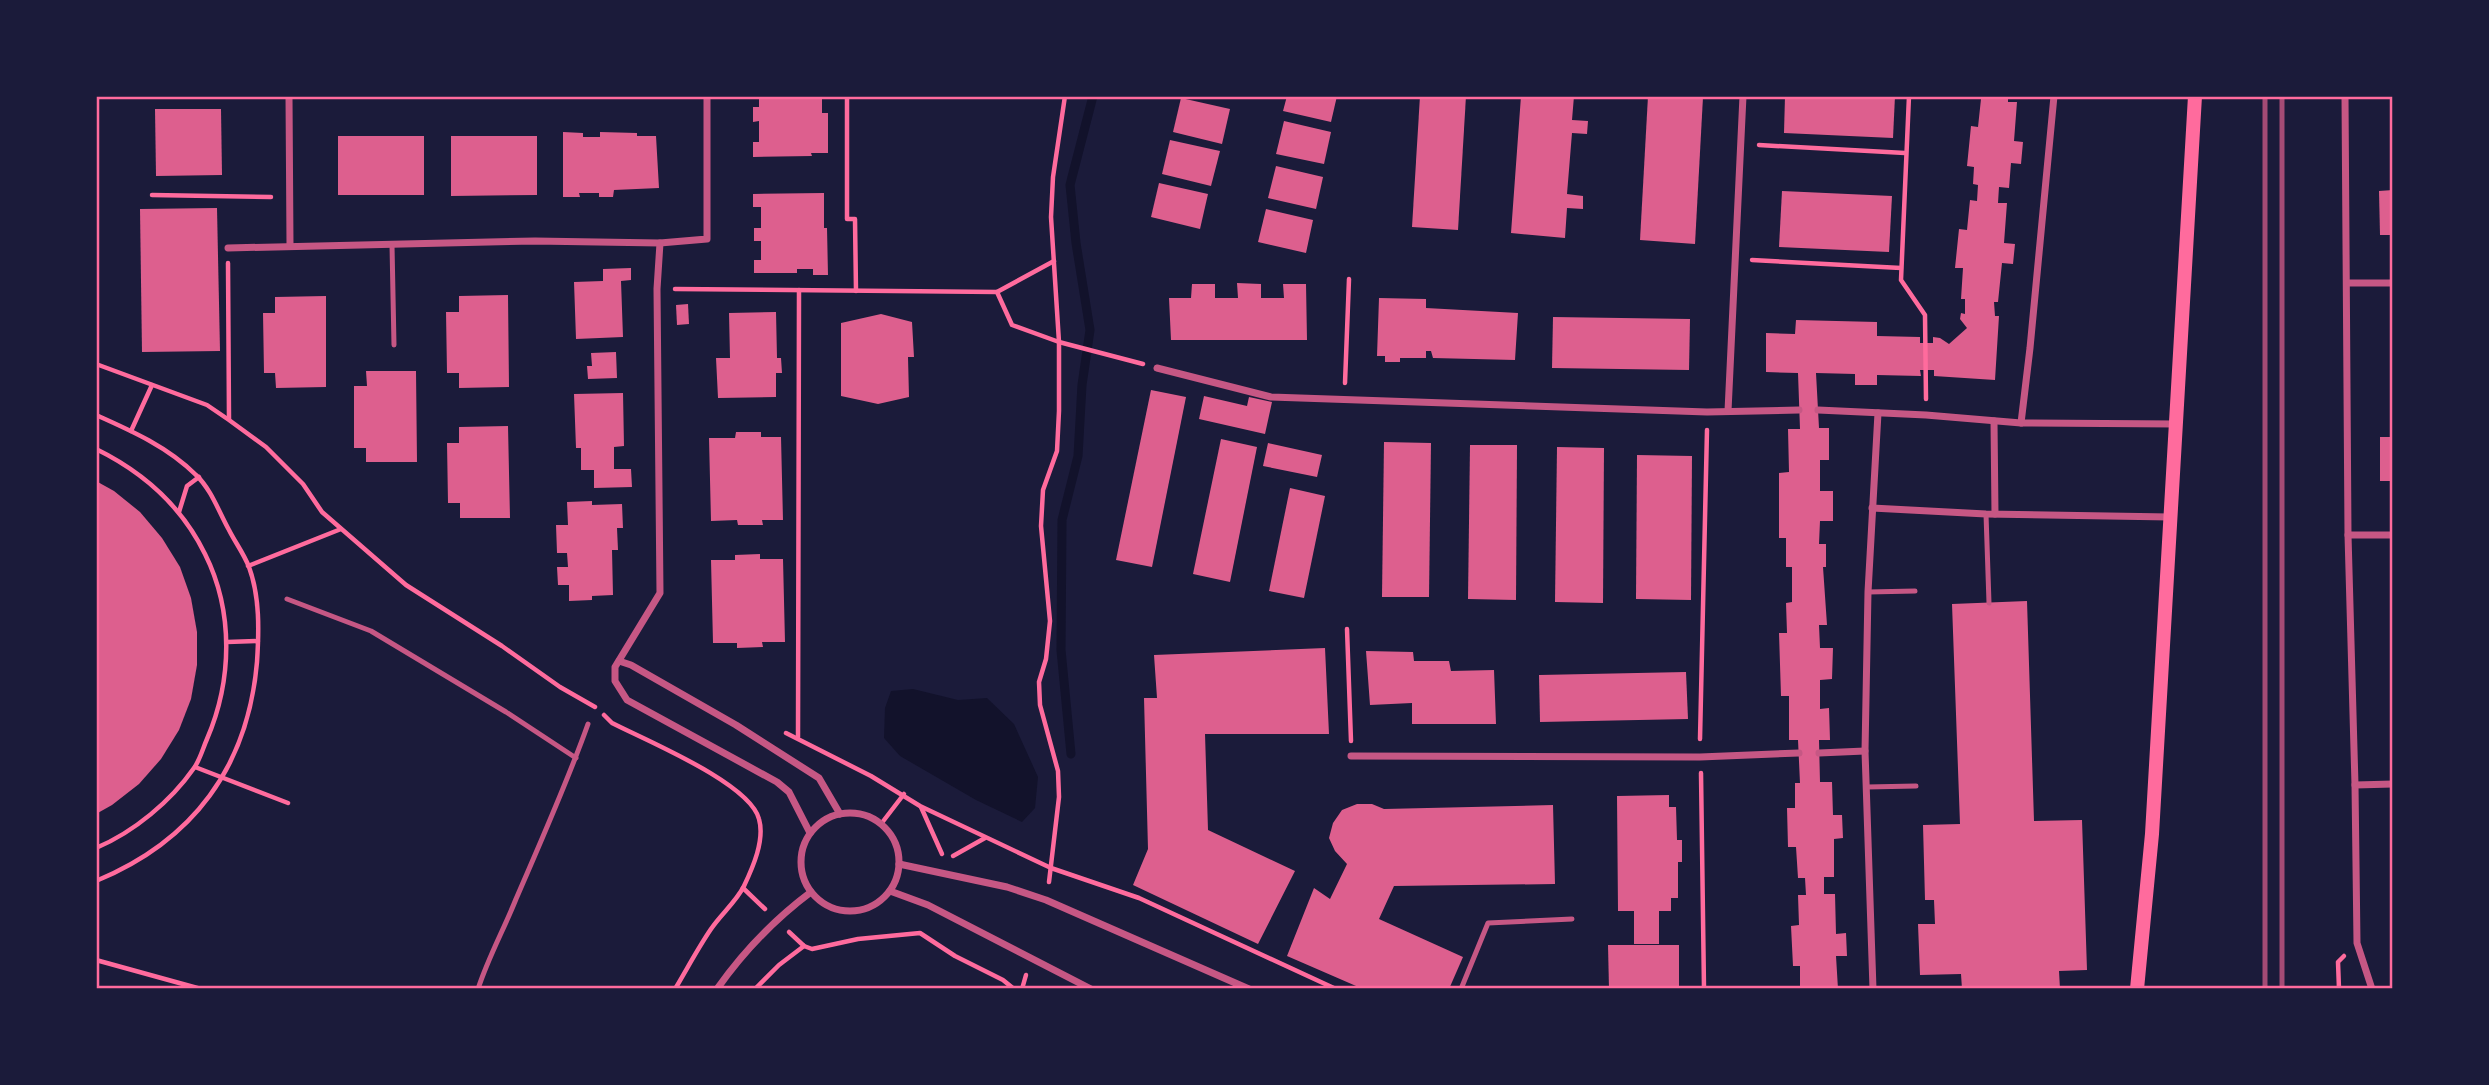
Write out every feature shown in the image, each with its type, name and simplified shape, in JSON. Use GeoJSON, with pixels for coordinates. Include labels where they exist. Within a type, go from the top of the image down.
{"type":"FeatureCollection","features":[{"type":"Feature","properties":{"kind":"main road"},"geometry":{"type":"LineString","coordinates":[[2137,989],[2152,834],[2195,96]]}},
{"type":"Feature","properties":{"kind":"street"},"geometry":{"type":"LineString","coordinates":[[289,96],[290,245]]}},
{"type":"Feature","properties":{"kind":"street"},"geometry":{"type":"LineString","coordinates":[[228,248],[535,242],[660,243],[707,239],[708,96]]}},
{"type":"Feature","properties":{"kind":"street"},"geometry":{"type":"LineString","coordinates":[[1728,411],[1743,96]]}},
{"type":"Feature","properties":{"kind":"street"},"geometry":{"type":"LineString","coordinates":[[2021,423],[2054,96]]}},
{"type":"Feature","properties":{"kind":"street"},"geometry":{"type":"LineString","coordinates":[[2345,96],[2348,536],[2357,943],[2372,989]]}},
{"type":"Feature","properties":{"kind":"street"},"geometry":{"type":"LineString","coordinates":[[660,243],[657,289],[660,593],[615,667],[615,681],[628,700],[778,782],[789,792],[810,833]]}},
{"type":"Feature","properties":{"kind":"street"},"geometry":{"type":"LineString","coordinates":[[2347,283],[2393,283]]}},
{"type":"Feature","properties":{"kind":"street"},"geometry":{"type":"LineString","coordinates":[[1157,368],[1271,397],[1707,412],[1799,410]]}},
{"type":"Feature","properties":{"kind":"street"},"geometry":{"type":"LineString","coordinates":[[1818,410],[2021,423],[2176,424]]}},
{"type":"Feature","properties":{"kind":"street"},"geometry":{"type":"LineString","coordinates":[[1873,989],[1865,751],[1868,592],[1878,413]]}},
{"type":"Feature","properties":{"kind":"street"},"geometry":{"type":"LineString","coordinates":[[1990,514],[1994,421]]}},
{"type":"Feature","properties":{"kind":"street"},"geometry":{"type":"LineString","coordinates":[[1872,508],[1990,514],[2170,517]]}},
{"type":"Feature","properties":{"kind":"street"},"geometry":{"type":"LineString","coordinates":[[2348,536],[2393,535]]}},
{"type":"Feature","properties":{"kind":"street"},"geometry":{"type":"LineString","coordinates":[[619,661],[631,665],[736,725],[819,778],[840,814]]}},
{"type":"Feature","properties":{"kind":"street"},"geometry":{"type":"LineString","coordinates":[[1819,753],[1865,751]]}},
{"type":"Feature","properties":{"kind":"street"},"geometry":{"type":"LineString","coordinates":[[1351,756],[1700,757],[1799,753]]}},
{"type":"Feature","properties":{"kind":"street"},"geometry":{"type":"LineString","coordinates":[[2355,785],[2393,785]]}},
{"type":"Feature","properties":{"kind":"street"},"geometry":{"type":"LineString","coordinates":[[855,813],[881,824],[898,849],[897,878],[890,891],[877,903],[860,910],[842,911],[825,904],[811,892],[804,878],[801,863],[803,847],[810,833],[823,821],[840,814],[855,813]]}},
{"type":"Feature","properties":{"kind":"street"},"geometry":{"type":"LineString","coordinates":[[899,864],[1007,887],[1046,900],[1249,989]]}},
{"type":"Feature","properties":{"kind":"street"},"geometry":{"type":"LineString","coordinates":[[890,891],[928,905],[1091,989]]}},
{"type":"Feature","properties":{"kind":"street"},"geometry":{"type":"LineString","coordinates":[[717,989],[733,966],[776,920],[811,892]]}},
{"type":"Feature","properties":{"kind":"lane"},"geometry":{"type":"LineString","coordinates":[[392,244],[394,345]]}},
{"type":"Feature","properties":{"kind":"lane"},"geometry":{"type":"LineString","coordinates":[[1989,603],[1987,549],[1990,514]]}},
{"type":"Feature","properties":{"kind":"lane"},"geometry":{"type":"LineString","coordinates":[[1868,592],[1915,591]]}},
{"type":"Feature","properties":{"kind":"lane"},"geometry":{"type":"LineString","coordinates":[[287,599],[371,631],[506,712],[576,758]]}},
{"type":"Feature","properties":{"kind":"lane"},"geometry":{"type":"LineString","coordinates":[[478,989],[576,758],[588,723]]}},
{"type":"Feature","properties":{"kind":"lane"},"geometry":{"type":"LineString","coordinates":[[1867,787],[1916,786]]}},
{"type":"Feature","properties":{"kind":"lane"},"geometry":{"type":"LineString","coordinates":[[1461,989],[1488,923],[1572,919]]}},
{"type":"Feature","properties":{"kind":"path"},"geometry":{"type":"LineString","coordinates":[[847,96],[847,219],[855,219],[856,291]]}},
{"type":"Feature","properties":{"kind":"path"},"geometry":{"type":"LineString","coordinates":[[1051,867],[1059,797],[1058,771],[1040,705],[1040,682],[1046,659],[1050,621],[1041,526],[1043,490],[1057,451],[1059,342],[1051,217],[1053,177],[1065,96]]}},
{"type":"Feature","properties":{"kind":"path"},"geometry":{"type":"LineString","coordinates":[[1909,96],[1901,280],[1924,315],[1926,415]]}},
{"type":"Feature","properties":{"kind":"path"},"geometry":{"type":"LineString","coordinates":[[1758,145],[1905,153]]}},
{"type":"Feature","properties":{"kind":"path"},"geometry":{"type":"LineString","coordinates":[[152,195],[290,198]]}},
{"type":"Feature","properties":{"kind":"path"},"geometry":{"type":"LineString","coordinates":[[228,248],[229,420]]}},
{"type":"Feature","properties":{"kind":"path"},"geometry":{"type":"LineString","coordinates":[[1750,259],[1901,268]]}},
{"type":"Feature","properties":{"kind":"path"},"geometry":{"type":"LineString","coordinates":[[657,289],[998,292],[1054,261]]}},
{"type":"Feature","properties":{"kind":"path"},"geometry":{"type":"LineString","coordinates":[[1346,401],[1349,279]]}},
{"type":"Feature","properties":{"kind":"path"},"geometry":{"type":"LineString","coordinates":[[798,738],[799,290]]}},
{"type":"Feature","properties":{"kind":"path"},"geometry":{"type":"LineString","coordinates":[[998,292],[1012,325],[1073,347],[1157,368]]}},
{"type":"Feature","properties":{"kind":"path"},"geometry":{"type":"LineString","coordinates":[[96,364],[207,405],[266,447],[303,484],[322,512],[406,585],[502,646],[560,687],[594,706],[612,723],[708,771],[737,791],[759,815],[759,845],[743,888],[712,928],[675,989]]}},
{"type":"Feature","properties":{"kind":"path"},"geometry":{"type":"LineString","coordinates":[[131,431],[152,385]]}},
{"type":"Feature","properties":{"kind":"path"},"geometry":{"type":"LineString","coordinates":[[1704,989],[1700,757],[1707,412]]}},
{"type":"Feature","properties":{"kind":"path"},"geometry":{"type":"LineString","coordinates":[[96,415],[174,454],[199,477],[248,566],[257,597],[258,641],[254,697],[245,730],[223,778],[175,836],[124,870],[96,881]]}},
{"type":"Feature","properties":{"kind":"path"},"geometry":{"type":"LineString","coordinates":[[96,449],[150,483],[179,512],[205,553],[220,591],[227,642],[223,692],[215,720],[195,767],[154,811],[96,848]]}},
{"type":"Feature","properties":{"kind":"path"},"geometry":{"type":"LineString","coordinates":[[179,512],[187,486],[199,477]]}},
{"type":"Feature","properties":{"kind":"path"},"geometry":{"type":"LineString","coordinates":[[248,566],[341,528]]}},
{"type":"Feature","properties":{"kind":"path"},"geometry":{"type":"LineString","coordinates":[[1348,629],[1351,756]]}},
{"type":"Feature","properties":{"kind":"path"},"geometry":{"type":"LineString","coordinates":[[227,642],[258,641]]}},
{"type":"Feature","properties":{"kind":"path"},"geometry":{"type":"LineString","coordinates":[[195,767],[288,803]]}},
{"type":"Feature","properties":{"kind":"path"},"geometry":{"type":"LineString","coordinates":[[881,824],[904,794],[920,806],[1051,867],[1139,898],[1336,989]]}},
{"type":"Feature","properties":{"kind":"path"},"geometry":{"type":"LineString","coordinates":[[920,806],[945,861],[986,837]]}},
{"type":"Feature","properties":{"kind":"path"},"geometry":{"type":"LineString","coordinates":[[755,989],[779,965],[804,946],[812,949],[858,939],[920,933],[955,956],[1003,980],[1014,989]]}},
{"type":"Feature","properties":{"kind":"path"},"geometry":{"type":"LineString","coordinates":[[96,960],[201,989]]}},
{"type":"Feature","properties":{"kind":"shaded area"},"geometry":{"type":"Polygon","coordinates":[[[913,689],[958,700],[987,698],[1014,724],[1038,777],[1035,808],[1022,822],[976,800],[900,756],[884,738],[885,708],[891,691],[913,689]]]}},
{"type":"Feature","properties":{"kind":"building"},"geometry":{"type":"Polygon","coordinates":[[[759,96],[822,96],[822,113],[828,113],[828,153],[811,153],[812,156],[753,157],[753,142],[759,142],[759,121],[753,122],[753,107],[759,107],[759,96]]]}},
{"type":"Feature","properties":{"kind":"building"},"geometry":{"type":"Polygon","coordinates":[[[1287,96],[1337,96],[1331,122],[1283,111],[1287,96]]]}},
{"type":"Feature","properties":{"kind":"building"},"geometry":{"type":"Polygon","coordinates":[[[1420,96],[1466,96],[1458,230],[1412,227],[1420,96]]]}},
{"type":"Feature","properties":{"kind":"building"},"geometry":{"type":"Polygon","coordinates":[[[1521,96],[1574,96],[1572,120],[1588,121],[1587,134],[1572,133],[1567,194],[1583,196],[1583,209],[1567,208],[1565,238],[1511,233],[1521,96]]]}},
{"type":"Feature","properties":{"kind":"building"},"geometry":{"type":"Polygon","coordinates":[[[1648,96],[1703,97],[1695,244],[1640,240],[1648,96]]]}},
{"type":"Feature","properties":{"kind":"building"},"geometry":{"type":"Polygon","coordinates":[[[1785,96],[1895,96],[1893,138],[1784,133],[1785,96]]]}},
{"type":"Feature","properties":{"kind":"building"},"geometry":{"type":"Polygon","coordinates":[[[1989,96],[2008,96],[2008,102],[2017,102],[2014,141],[2023,142],[2021,164],[2011,163],[2009,188],[1999,187],[1998,203],[2007,203],[2004,243],[2015,244],[2013,264],[2002,263],[1998,302],[1994,302],[1995,316],[1999,316],[1995,380],[1934,376],[1934,370],[1920,370],[1921,376],[1877,375],[1877,385],[1855,385],[1855,374],[1816,373],[1819,428],[1829,428],[1829,460],[1820,460],[1820,491],[1833,491],[1833,521],[1820,521],[1819,544],[1826,544],[1826,567],[1823,567],[1827,625],[1819,625],[1820,648],[1833,648],[1832,679],[1820,680],[1820,709],[1829,708],[1830,740],[1819,740],[1820,782],[1832,782],[1833,815],[1842,815],[1843,838],[1834,839],[1834,877],[1824,877],[1824,894],[1835,894],[1836,934],[1846,933],[1847,956],[1836,956],[1838,989],[1800,989],[1800,966],[1793,966],[1791,926],[1799,925],[1798,895],[1806,895],[1805,878],[1798,878],[1796,847],[1788,847],[1787,808],[1795,808],[1795,783],[1800,783],[1798,740],[1789,740],[1789,696],[1781,696],[1779,633],[1787,633],[1786,603],[1792,602],[1792,567],[1786,567],[1786,538],[1779,538],[1779,473],[1789,472],[1788,429],[1800,429],[1798,373],[1766,372],[1766,333],[1795,334],[1796,320],[1877,322],[1877,336],[1920,337],[1920,343],[1933,343],[1933,337],[1949,344],[1967,328],[1960,319],[1961,313],[1965,314],[1965,299],[1961,299],[1963,268],[1955,268],[1959,229],[1967,230],[1970,200],[1977,201],[1978,185],[1973,184],[1974,167],[1967,166],[1971,126],[1978,127],[1981,99],[1988,99],[1989,96]]]}},
{"type":"Feature","properties":{"kind":"building"},"geometry":{"type":"Polygon","coordinates":[[[1181,98],[1230,109],[1222,144],[1173,132],[1181,98]]]}},
{"type":"Feature","properties":{"kind":"building"},"geometry":{"type":"Polygon","coordinates":[[[155,109],[221,109],[222,175],[156,176],[155,109]]]}},
{"type":"Feature","properties":{"kind":"building"},"geometry":{"type":"Polygon","coordinates":[[[1284,121],[1331,132],[1324,164],[1276,154],[1284,121]]]}},
{"type":"Feature","properties":{"kind":"building"},"geometry":{"type":"Polygon","coordinates":[[[563,132],[583,133],[583,137],[600,137],[600,132],[656,136],[659,188],[614,190],[613,197],[599,197],[599,193],[579,193],[580,197],[563,197],[563,132]]]}},
{"type":"Feature","properties":{"kind":"building"},"geometry":{"type":"Polygon","coordinates":[[[338,136],[424,136],[424,195],[338,195],[338,136]]]}},
{"type":"Feature","properties":{"kind":"building"},"geometry":{"type":"Polygon","coordinates":[[[451,136],[537,136],[537,195],[451,196],[451,136]]]}},
{"type":"Feature","properties":{"kind":"building"},"geometry":{"type":"Polygon","coordinates":[[[1170,140],[1220,151],[1211,186],[1162,174],[1170,140]]]}},
{"type":"Feature","properties":{"kind":"building"},"geometry":{"type":"Polygon","coordinates":[[[1276,166],[1323,177],[1316,209],[1268,198],[1276,166]]]}},
{"type":"Feature","properties":{"kind":"building"},"geometry":{"type":"Polygon","coordinates":[[[1159,183],[1208,194],[1200,229],[1151,217],[1159,183]]]}},
{"type":"Feature","properties":{"kind":"building"},"geometry":{"type":"Polygon","coordinates":[[[2393,190],[2393,235],[2380,235],[2379,191],[2393,190]]]}},
{"type":"Feature","properties":{"kind":"building"},"geometry":{"type":"Polygon","coordinates":[[[1782,191],[1892,196],[1889,252],[1779,247],[1782,191]]]}},
{"type":"Feature","properties":{"kind":"building"},"geometry":{"type":"Polygon","coordinates":[[[824,193],[828,275],[813,275],[813,269],[797,269],[797,273],[754,273],[754,260],[761,260],[761,241],[754,241],[754,228],[761,228],[761,207],[753,207],[753,194],[824,193]]]}},
{"type":"Feature","properties":{"kind":"building"},"geometry":{"type":"Polygon","coordinates":[[[217,208],[220,351],[142,352],[140,209],[217,208]]]}},
{"type":"Feature","properties":{"kind":"building"},"geometry":{"type":"Polygon","coordinates":[[[1266,209],[1313,220],[1306,253],[1258,242],[1266,209]]]}},
{"type":"Feature","properties":{"kind":"building"},"geometry":{"type":"Polygon","coordinates":[[[631,268],[631,280],[621,281],[623,337],[576,339],[574,282],[603,281],[603,269],[631,268]]]}},
{"type":"Feature","properties":{"kind":"building"},"geometry":{"type":"Polygon","coordinates":[[[1237,283],[1261,284],[1261,298],[1284,298],[1283,284],[1306,284],[1307,340],[1171,340],[1169,298],[1191,298],[1192,284],[1215,284],[1215,298],[1238,298],[1237,283]]]}},
{"type":"Feature","properties":{"kind":"building"},"geometry":{"type":"Polygon","coordinates":[[[508,295],[509,387],[459,388],[459,373],[447,373],[446,312],[459,312],[459,296],[508,295]]]}},
{"type":"Feature","properties":{"kind":"building"},"geometry":{"type":"Polygon","coordinates":[[[326,296],[326,387],[276,388],[275,373],[264,373],[263,313],[275,313],[275,297],[326,296]]]}},
{"type":"Feature","properties":{"kind":"building"},"geometry":{"type":"Polygon","coordinates":[[[1379,298],[1426,299],[1426,308],[1518,313],[1515,360],[1433,358],[1431,351],[1426,351],[1426,358],[1400,358],[1400,362],[1385,362],[1385,356],[1377,356],[1379,298]]]}},
{"type":"Feature","properties":{"kind":"building"},"geometry":{"type":"Polygon","coordinates":[[[688,304],[689,324],[677,325],[676,305],[688,304]]]}},
{"type":"Feature","properties":{"kind":"building"},"geometry":{"type":"Polygon","coordinates":[[[776,312],[777,358],[781,358],[782,373],[776,373],[776,397],[718,398],[716,358],[730,358],[729,313],[776,312]]]}},
{"type":"Feature","properties":{"kind":"building"},"geometry":{"type":"Polygon","coordinates":[[[881,314],[912,322],[914,357],[908,357],[909,397],[878,404],[841,396],[841,323],[881,314]]]}},
{"type":"Feature","properties":{"kind":"building"},"geometry":{"type":"Polygon","coordinates":[[[1553,317],[1690,319],[1689,370],[1552,368],[1553,317]]]}},
{"type":"Feature","properties":{"kind":"building"},"geometry":{"type":"Polygon","coordinates":[[[616,352],[617,378],[588,379],[587,366],[592,366],[591,353],[616,352]]]}},
{"type":"Feature","properties":{"kind":"building"},"geometry":{"type":"Polygon","coordinates":[[[366,371],[416,371],[417,462],[366,462],[366,448],[354,448],[354,386],[367,386],[366,371]]]}},
{"type":"Feature","properties":{"kind":"building"},"geometry":{"type":"Polygon","coordinates":[[[1151,390],[1186,397],[1152,567],[1116,560],[1151,390]]]}},
{"type":"Feature","properties":{"kind":"building"},"geometry":{"type":"Polygon","coordinates":[[[623,393],[624,446],[614,447],[614,469],[631,469],[632,487],[594,488],[594,470],[581,470],[581,448],[576,448],[574,394],[623,393]]]}},
{"type":"Feature","properties":{"kind":"building"},"geometry":{"type":"Polygon","coordinates":[[[1204,396],[1247,406],[1249,397],[1272,402],[1265,434],[1199,419],[1204,396]]]}},
{"type":"Feature","properties":{"kind":"building"},"geometry":{"type":"Polygon","coordinates":[[[508,426],[510,518],[460,518],[460,503],[448,503],[447,443],[459,443],[459,427],[508,426]]]}},
{"type":"Feature","properties":{"kind":"building"},"geometry":{"type":"Polygon","coordinates":[[[736,432],[761,432],[761,437],[781,437],[783,520],[762,520],[763,525],[738,525],[737,520],[711,521],[709,438],[735,438],[736,432]]]}},
{"type":"Feature","properties":{"kind":"building"},"geometry":{"type":"Polygon","coordinates":[[[2380,437],[2393,437],[2393,481],[2380,481],[2380,437]]]}},
{"type":"Feature","properties":{"kind":"building"},"geometry":{"type":"Polygon","coordinates":[[[1221,439],[1257,447],[1230,582],[1193,574],[1221,439]]]}},
{"type":"Feature","properties":{"kind":"building"},"geometry":{"type":"Polygon","coordinates":[[[1384,442],[1431,443],[1429,597],[1382,597],[1384,442]]]}},
{"type":"Feature","properties":{"kind":"building"},"geometry":{"type":"Polygon","coordinates":[[[1268,443],[1322,455],[1317,477],[1263,466],[1268,443]]]}},
{"type":"Feature","properties":{"kind":"building"},"geometry":{"type":"Polygon","coordinates":[[[1470,445],[1517,445],[1516,600],[1468,599],[1470,445]]]}},
{"type":"Feature","properties":{"kind":"building"},"geometry":{"type":"Polygon","coordinates":[[[1557,447],[1604,448],[1603,603],[1555,602],[1557,447]]]}},
{"type":"Feature","properties":{"kind":"building"},"geometry":{"type":"Polygon","coordinates":[[[1637,455],[1692,456],[1691,600],[1636,599],[1637,455]]]}},
{"type":"Feature","properties":{"kind":"building"},"geometry":{"type":"Polygon","coordinates":[[[96,481],[114,491],[140,512],[162,538],[180,567],[191,598],[197,632],[197,665],[191,699],[179,730],[161,759],[139,784],[96,814],[96,481]]]}},
{"type":"Feature","properties":{"kind":"building"},"geometry":{"type":"Polygon","coordinates":[[[1290,488],[1325,496],[1304,598],[1269,591],[1290,488]]]}},
{"type":"Feature","properties":{"kind":"building"},"geometry":{"type":"Polygon","coordinates":[[[592,501],[592,505],[622,504],[623,528],[617,528],[618,550],[612,550],[613,595],[592,596],[592,600],[569,601],[569,585],[558,585],[557,567],[568,567],[567,553],[557,553],[556,525],[568,525],[567,502],[592,501]]]}},
{"type":"Feature","properties":{"kind":"building"},"geometry":{"type":"Polygon","coordinates":[[[760,554],[760,559],[783,559],[785,642],[762,642],[763,647],[737,648],[737,643],[713,643],[711,560],[735,560],[735,555],[760,554]]]}},
{"type":"Feature","properties":{"kind":"building"},"geometry":{"type":"Polygon","coordinates":[[[2027,601],[2034,821],[2082,820],[2087,970],[2059,971],[2060,989],[1962,989],[1961,974],[1920,975],[1918,924],[1935,924],[1934,900],[1925,900],[1923,825],[1960,824],[1952,604],[2027,601]]]}},
{"type":"Feature","properties":{"kind":"building"},"geometry":{"type":"Polygon","coordinates":[[[1325,648],[1329,734],[1205,734],[1208,830],[1295,871],[1258,944],[1133,885],[1148,849],[1144,698],[1157,698],[1154,655],[1325,648]]]}},
{"type":"Feature","properties":{"kind":"building"},"geometry":{"type":"Polygon","coordinates":[[[1366,651],[1413,652],[1414,661],[1449,661],[1451,671],[1494,670],[1496,724],[1412,724],[1412,703],[1370,705],[1366,651]]]}},
{"type":"Feature","properties":{"kind":"building"},"geometry":{"type":"Polygon","coordinates":[[[1686,672],[1688,719],[1540,722],[1539,675],[1686,672]]]}},
{"type":"Feature","properties":{"kind":"building"},"geometry":{"type":"Polygon","coordinates":[[[1669,795],[1669,807],[1676,807],[1677,840],[1682,840],[1682,862],[1678,862],[1678,898],[1671,898],[1671,911],[1659,911],[1659,944],[1634,944],[1634,911],[1618,911],[1617,796],[1669,795]]]}},
{"type":"Feature","properties":{"kind":"building"},"geometry":{"type":"Polygon","coordinates":[[[1357,804],[1372,804],[1384,809],[1553,805],[1555,884],[1394,886],[1379,919],[1463,957],[1449,989],[1363,989],[1287,956],[1314,888],[1330,899],[1347,864],[1335,851],[1329,838],[1333,823],[1342,810],[1357,804]]]}},
{"type":"Feature","properties":{"kind":"building"},"geometry":{"type":"Polygon","coordinates":[[[1608,945],[1679,945],[1679,989],[1609,989],[1608,945]]]}},
{"type":"Feature","properties":{"kind":"waterway"},"geometry":{"type":"LineString","coordinates":[[1071,754],[1061,650],[1062,520],[1078,456],[1082,385],[1090,330],[1070,185],[1093,96]]}},
{"type":"Feature","properties":{"kind":"railway"},"geometry":{"type":"LineString","coordinates":[[2265,96],[2265,989]]}},
{"type":"Feature","properties":{"kind":"railway"},"geometry":{"type":"LineString","coordinates":[[2282,96],[2282,989]]}}]}
